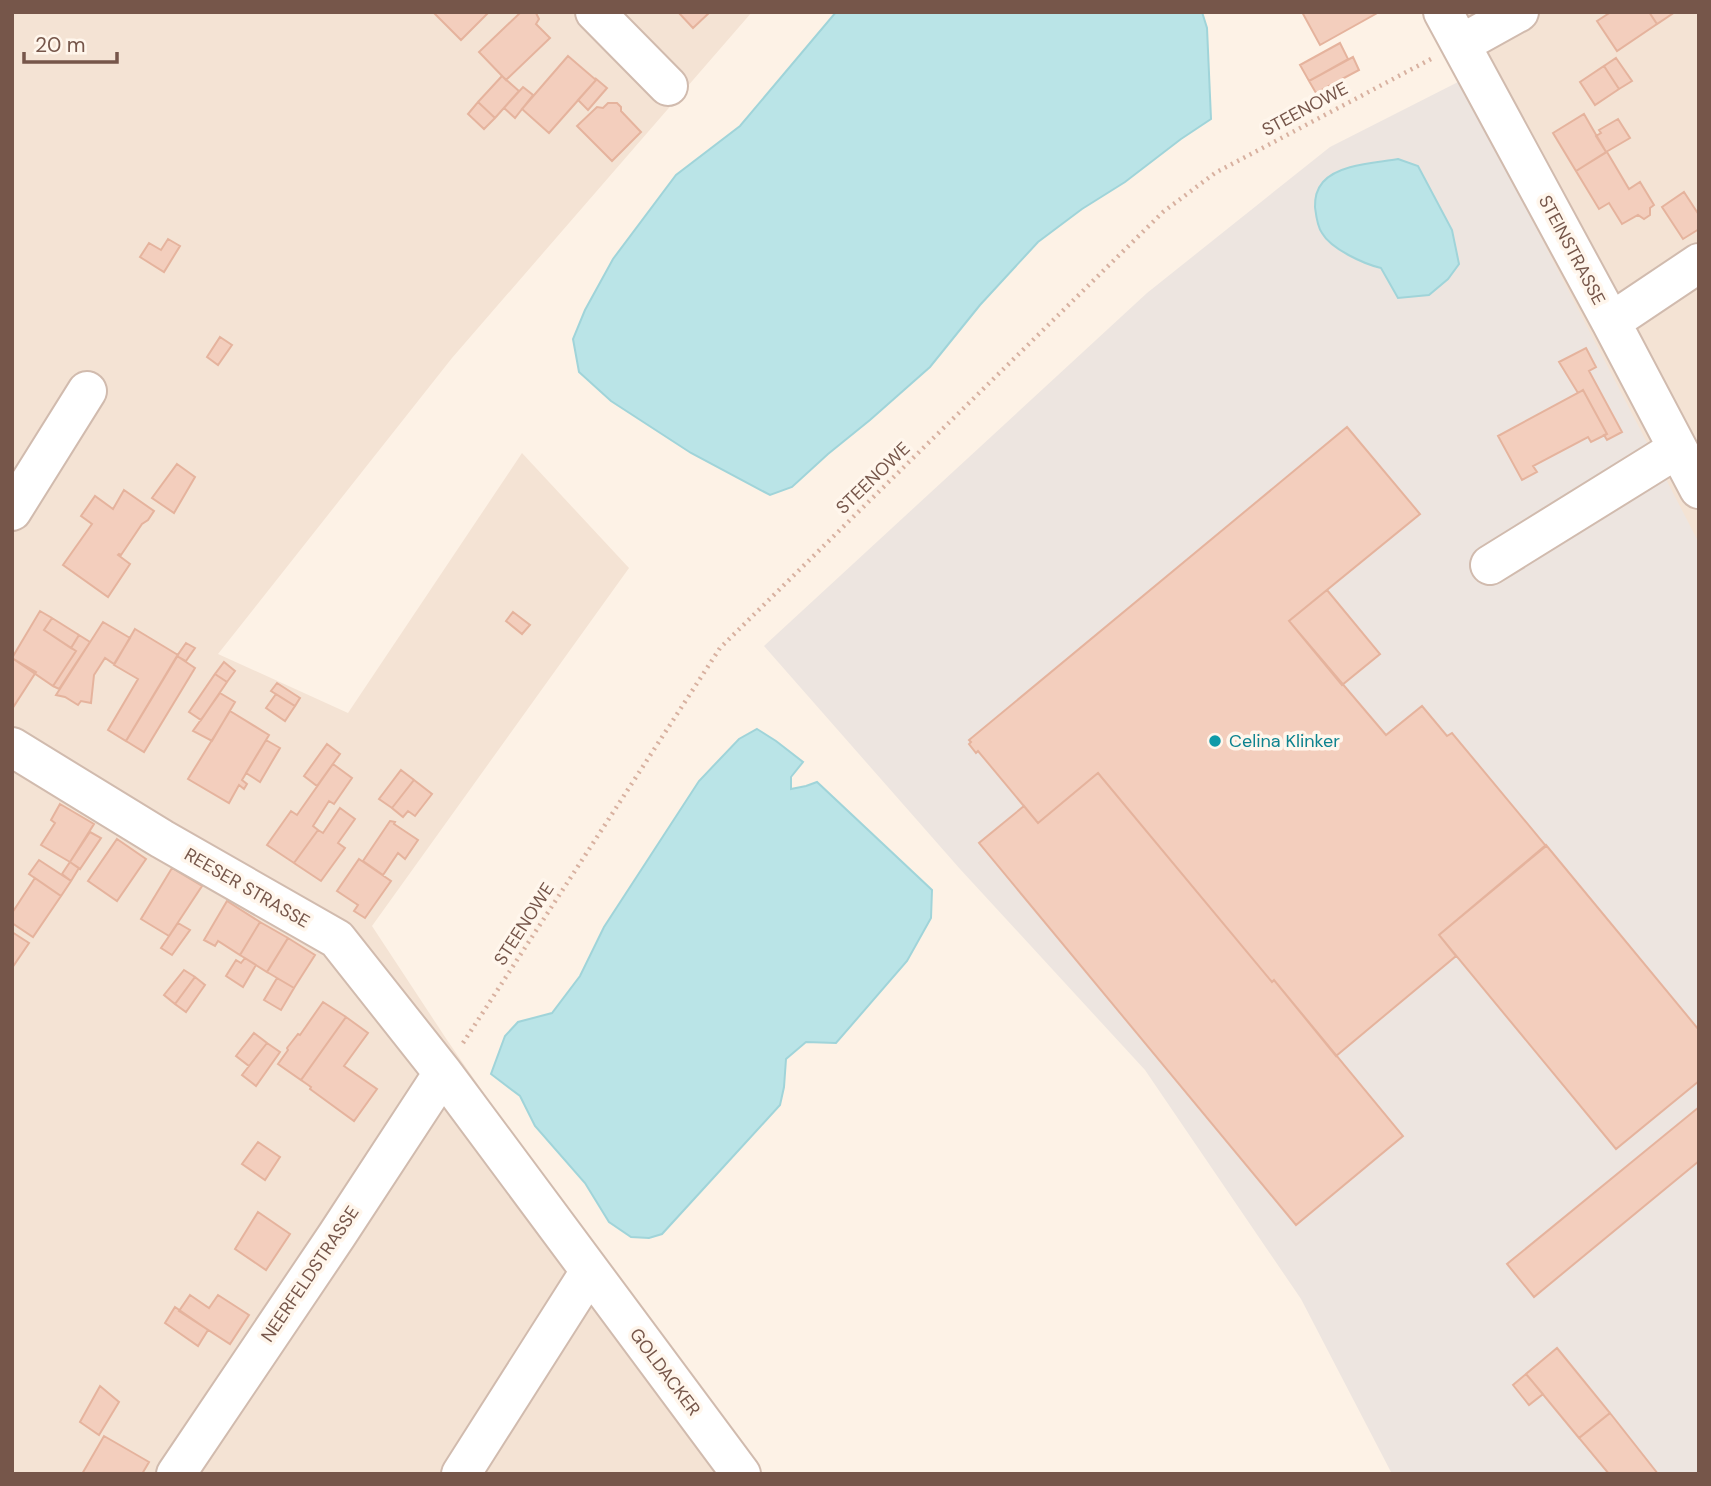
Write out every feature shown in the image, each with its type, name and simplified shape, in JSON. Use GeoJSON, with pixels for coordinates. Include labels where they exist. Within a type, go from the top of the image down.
{"type":"FeatureCollection","features":[{"type":"Feature","properties":{"kind":"street"},"geometry":{"type":"LineString","coordinates":[[595,12],[668,86]]}},
{"type":"Feature","properties":{"kind":"street"},"geometry":{"type":"LineString","coordinates":[[1452,28],[1519,12]]}},
{"type":"Feature","properties":{"kind":"street","name":"STEINSTRASSE"},"geometry":{"type":"LineString","coordinates":[[1452,28],[1699,489]]}},
{"type":"Feature","properties":{"kind":"street"},"geometry":{"type":"LineString","coordinates":[[1611,322],[1699,263]]}},
{"type":"Feature","properties":{"kind":"street"},"geometry":{"type":"LineString","coordinates":[[12,511],[87,391]]}},
{"type":"Feature","properties":{"kind":"street"},"geometry":{"type":"LineString","coordinates":[[1490,565],[1677,449]]}},
{"type":"Feature","properties":{"kind":"street","name":"REESER STRASSE"},"geometry":{"type":"LineString","coordinates":[[12,747],[162,839],[337,939],[443,1073]]}},
{"type":"Feature","properties":{"kind":"street","name":"GOLDACKER"},"geometry":{"type":"LineString","coordinates":[[443,1073],[741,1474]]}},
{"type":"Feature","properties":{"kind":"street","name":"NEERFELDSTRASSE"},"geometry":{"type":"LineString","coordinates":[[176,1474],[443,1073]]}},
{"type":"Feature","properties":{"kind":"street"},"geometry":{"type":"LineString","coordinates":[[461,1474],[590,1271]]}},
{"type":"Feature","properties":{"kind":"path","name":"STEENOWE"},"geometry":{"type":"LineString","coordinates":[[443,1073],[720,648],[1163,212],[1215,173],[1452,28]]}},
{"type":"Feature","properties":{"kind":"shaded area"},"geometry":{"type":"Polygon","coordinates":[[[12,12],[752,12],[452,358],[218,654],[348,713],[522,453],[629,568],[372,926],[447,1040],[668,1359],[725,1474],[12,1474],[12,12]]]}},
{"type":"Feature","properties":{"kind":"shaded area"},"geometry":{"type":"Polygon","coordinates":[[[1424,12],[1699,12],[1699,549],[1602,357],[1424,12]]]}},
{"type":"Feature","properties":{"kind":"shaded area"},"geometry":{"type":"Polygon","coordinates":[[[1460,81],[1699,543],[1699,1474],[1392,1474],[1301,1299],[1145,1070],[960,869],[764,646],[1147,293],[1330,147],[1460,81]]]}},
{"type":"Feature","properties":{"kind":"water"},"geometry":{"type":"Polygon","coordinates":[[[836,12],[1202,12],[1207,28],[1211,119],[1038,242],[980,305],[930,367],[792,487],[770,495],[691,453],[611,401],[579,372],[573,339],[585,310],[613,259],[676,175],[740,126],[836,12]]]}},
{"type":"Feature","properties":{"kind":"water"},"geometry":{"type":"Polygon","coordinates":[[[1398,159],[1418,166],[1452,230],[1459,264],[1448,279],[1429,295],[1398,298],[1381,268],[1357,259],[1333,245],[1322,233],[1317,220],[1316,194],[1330,176],[1358,165],[1398,159]]]}},
{"type":"Feature","properties":{"kind":"water"},"geometry":{"type":"Polygon","coordinates":[[[757,729],[803,762],[791,777],[791,789],[817,782],[932,890],[931,918],[907,961],[836,1043],[806,1042],[786,1059],[780,1105],[662,1234],[649,1238],[631,1237],[609,1222],[585,1183],[535,1126],[520,1096],[491,1074],[505,1036],[518,1022],[552,1013],[580,976],[604,927],[699,781],[739,739],[757,729]]]}},
{"type":"Feature","properties":{"kind":"building"},"geometry":{"type":"Polygon","coordinates":[[[433,12],[489,12],[461,40],[433,12]]]}},
{"type":"Feature","properties":{"kind":"building"},"geometry":{"type":"Polygon","coordinates":[[[521,12],[536,13],[539,19],[536,24],[550,38],[506,80],[479,52],[521,12]]]}},
{"type":"Feature","properties":{"kind":"building"},"geometry":{"type":"Polygon","coordinates":[[[678,12],[710,12],[693,28],[678,12]]]}},
{"type":"Feature","properties":{"kind":"building"},"geometry":{"type":"Polygon","coordinates":[[[1302,12],[1379,12],[1320,45],[1302,12]]]}},
{"type":"Feature","properties":{"kind":"building"},"geometry":{"type":"Polygon","coordinates":[[[1611,12],[1649,12],[1657,24],[1617,51],[1597,21],[1611,12]]]}},
{"type":"Feature","properties":{"kind":"building"},"geometry":{"type":"Polygon","coordinates":[[[1649,12],[1675,12],[1657,24],[1649,12]]]}},
{"type":"Feature","properties":{"kind":"building"},"geometry":{"type":"Polygon","coordinates":[[[1340,43],[1348,59],[1309,81],[1300,65],[1340,43]]]}},
{"type":"Feature","properties":{"kind":"building"},"geometry":{"type":"Polygon","coordinates":[[[568,56],[596,80],[549,133],[522,109],[568,56]]]}},
{"type":"Feature","properties":{"kind":"building"},"geometry":{"type":"Polygon","coordinates":[[[1353,57],[1359,70],[1316,93],[1309,81],[1353,57]]]}},
{"type":"Feature","properties":{"kind":"building"},"geometry":{"type":"Polygon","coordinates":[[[1616,58],[1632,81],[1619,89],[1604,66],[1616,58]]]}},
{"type":"Feature","properties":{"kind":"building"},"geometry":{"type":"Polygon","coordinates":[[[1604,66],[1619,89],[1595,105],[1580,82],[1604,66]]]}},
{"type":"Feature","properties":{"kind":"building"},"geometry":{"type":"Polygon","coordinates":[[[502,76],[519,91],[495,118],[478,102],[502,76]]]}},
{"type":"Feature","properties":{"kind":"building"},"geometry":{"type":"Polygon","coordinates":[[[595,78],[607,88],[588,110],[578,100],[595,78]]]}},
{"type":"Feature","properties":{"kind":"building"},"geometry":{"type":"Polygon","coordinates":[[[523,87],[533,95],[515,118],[504,108],[523,87]]]}},
{"type":"Feature","properties":{"kind":"building"},"geometry":{"type":"Polygon","coordinates":[[[478,102],[495,118],[484,129],[468,114],[478,102]]]}},
{"type":"Feature","properties":{"kind":"building"},"geometry":{"type":"Polygon","coordinates":[[[608,103],[617,103],[641,132],[612,161],[577,126],[597,107],[603,108],[608,103]]]}},
{"type":"Feature","properties":{"kind":"building"},"geometry":{"type":"Polygon","coordinates":[[[1584,114],[1606,152],[1576,171],[1553,133],[1584,114]]]}},
{"type":"Feature","properties":{"kind":"building"},"geometry":{"type":"Polygon","coordinates":[[[1618,119],[1630,138],[1606,152],[1596,136],[1601,133],[1599,130],[1618,119]]]}},
{"type":"Feature","properties":{"kind":"building"},"geometry":{"type":"Polygon","coordinates":[[[1607,152],[1629,189],[1640,182],[1654,205],[1650,208],[1650,215],[1644,219],[1638,215],[1622,224],[1609,203],[1599,209],[1576,171],[1607,152]]]}},
{"type":"Feature","properties":{"kind":"building"},"geometry":{"type":"Polygon","coordinates":[[[1684,192],[1699,215],[1699,229],[1683,239],[1662,207],[1684,192]]]}},
{"type":"Feature","properties":{"kind":"building"},"geometry":{"type":"Polygon","coordinates":[[[168,239],[180,246],[164,272],[140,257],[149,243],[161,250],[168,239]]]}},
{"type":"Feature","properties":{"kind":"building"},"geometry":{"type":"Polygon","coordinates":[[[220,337],[232,345],[218,365],[207,357],[220,337]]]}},
{"type":"Feature","properties":{"kind":"building"},"geometry":{"type":"Polygon","coordinates":[[[1586,348],[1596,367],[1589,371],[1622,432],[1607,440],[1604,435],[1607,434],[1583,390],[1578,393],[1559,362],[1586,348]]]}},
{"type":"Feature","properties":{"kind":"building"},"geometry":{"type":"Polygon","coordinates":[[[1583,390],[1607,434],[1591,442],[1588,437],[1533,466],[1537,472],[1522,480],[1498,436],[1583,390]]]}},
{"type":"Feature","properties":{"kind":"building","name":"Celina Klinker"},"geometry":{"type":"Polygon","coordinates":[[[1347,427],[1420,514],[1289,621],[1386,735],[1422,706],[1447,736],[1452,733],[1546,846],[1439,935],[1456,956],[1336,1056],[1098,773],[1038,823],[978,751],[976,753],[969,740],[1347,427]]]}},
{"type":"Feature","properties":{"kind":"building"},"geometry":{"type":"Polygon","coordinates":[[[177,464],[195,477],[174,513],[152,498],[177,464]]]}},
{"type":"Feature","properties":{"kind":"building"},"geometry":{"type":"Polygon","coordinates":[[[124,490],[154,511],[121,555],[118,555],[130,564],[108,597],[63,565],[92,524],[81,516],[95,496],[113,509],[124,490]]]}},
{"type":"Feature","properties":{"kind":"building"},"geometry":{"type":"Polygon","coordinates":[[[1327,590],[1380,654],[1342,685],[1289,621],[1327,590]]]}},
{"type":"Feature","properties":{"kind":"building"},"geometry":{"type":"Polygon","coordinates":[[[40,611],[52,618],[44,630],[76,651],[53,686],[12,658],[40,611]]]}},
{"type":"Feature","properties":{"kind":"building"},"geometry":{"type":"Polygon","coordinates":[[[513,612],[530,625],[522,634],[506,621],[513,612]]]}},
{"type":"Feature","properties":{"kind":"building"},"geometry":{"type":"Polygon","coordinates":[[[52,618],[79,635],[71,648],[44,630],[52,618]]]}},
{"type":"Feature","properties":{"kind":"building"},"geometry":{"type":"Polygon","coordinates":[[[103,622],[130,638],[114,664],[105,658],[94,675],[91,703],[81,701],[78,705],[56,695],[103,622]]]}},
{"type":"Feature","properties":{"kind":"building"},"geometry":{"type":"Polygon","coordinates":[[[135,629],[178,655],[126,741],[108,730],[138,679],[114,665],[135,629]]]}},
{"type":"Feature","properties":{"kind":"building"},"geometry":{"type":"Polygon","coordinates":[[[79,635],[90,642],[59,689],[53,686],[76,651],[71,648],[79,635]]]}},
{"type":"Feature","properties":{"kind":"building"},"geometry":{"type":"Polygon","coordinates":[[[186,643],[195,648],[186,661],[177,656],[186,643]]]}},
{"type":"Feature","properties":{"kind":"building"},"geometry":{"type":"Polygon","coordinates":[[[177,656],[195,668],[144,752],[126,741],[177,656]]]}},
{"type":"Feature","properties":{"kind":"building"},"geometry":{"type":"Polygon","coordinates":[[[12,658],[36,672],[12,709],[12,658]]]}},
{"type":"Feature","properties":{"kind":"building"},"geometry":{"type":"Polygon","coordinates":[[[224,662],[235,671],[227,682],[215,674],[224,662]]]}},
{"type":"Feature","properties":{"kind":"building"},"geometry":{"type":"Polygon","coordinates":[[[215,674],[227,682],[201,720],[189,712],[215,674]]]}},
{"type":"Feature","properties":{"kind":"building"},"geometry":{"type":"Polygon","coordinates":[[[277,683],[300,698],[295,706],[271,691],[277,683]]]}},
{"type":"Feature","properties":{"kind":"building"},"geometry":{"type":"Polygon","coordinates":[[[220,693],[235,702],[212,741],[193,731],[220,693]]]}},
{"type":"Feature","properties":{"kind":"building"},"geometry":{"type":"Polygon","coordinates":[[[276,694],[295,706],[285,721],[266,708],[276,694]]]}},
{"type":"Feature","properties":{"kind":"building"},"geometry":{"type":"Polygon","coordinates":[[[230,711],[269,735],[242,780],[247,784],[244,789],[239,785],[229,803],[188,779],[230,711]]]}},
{"type":"Feature","properties":{"kind":"building"},"geometry":{"type":"Polygon","coordinates":[[[266,740],[280,748],[260,782],[246,773],[266,740]]]}},
{"type":"Feature","properties":{"kind":"building"},"geometry":{"type":"Polygon","coordinates":[[[327,744],[340,754],[317,786],[304,776],[327,744]]]}},
{"type":"Feature","properties":{"kind":"building"},"geometry":{"type":"Polygon","coordinates":[[[333,764],[352,778],[334,804],[329,801],[313,826],[318,830],[294,863],[267,845],[291,811],[297,815],[333,764]]]}},
{"type":"Feature","properties":{"kind":"building"},"geometry":{"type":"Polygon","coordinates":[[[401,770],[414,780],[392,808],[379,799],[401,770]]]}},
{"type":"Feature","properties":{"kind":"building"},"geometry":{"type":"Polygon","coordinates":[[[1098,773],[1403,1136],[1296,1225],[979,843],[1024,806],[1038,823],[1098,773]]]}},
{"type":"Feature","properties":{"kind":"building"},"geometry":{"type":"Polygon","coordinates":[[[414,780],[432,794],[415,816],[408,811],[403,817],[392,808],[414,780]]]}},
{"type":"Feature","properties":{"kind":"building"},"geometry":{"type":"Polygon","coordinates":[[[60,804],[94,824],[70,862],[41,845],[55,823],[51,820],[60,804]]]}},
{"type":"Feature","properties":{"kind":"building"},"geometry":{"type":"Polygon","coordinates":[[[340,808],[355,819],[338,843],[345,848],[321,881],[294,863],[318,830],[323,833],[340,808]]]}},
{"type":"Feature","properties":{"kind":"building"},"geometry":{"type":"Polygon","coordinates":[[[390,821],[418,840],[405,859],[398,853],[383,875],[363,861],[390,821]]]}},
{"type":"Feature","properties":{"kind":"building"},"geometry":{"type":"Polygon","coordinates":[[[90,832],[101,838],[80,869],[70,862],[90,832]]]}},
{"type":"Feature","properties":{"kind":"building"},"geometry":{"type":"Polygon","coordinates":[[[117,839],[146,859],[117,901],[88,881],[117,839]]]}},
{"type":"Feature","properties":{"kind":"building"},"geometry":{"type":"Polygon","coordinates":[[[1546,845],[1699,1030],[1699,1081],[1616,1149],[1439,935],[1546,845]]]}},
{"type":"Feature","properties":{"kind":"building"},"geometry":{"type":"Polygon","coordinates":[[[359,859],[391,881],[365,918],[354,911],[358,905],[337,891],[359,859]]]}},
{"type":"Feature","properties":{"kind":"building"},"geometry":{"type":"Polygon","coordinates":[[[39,860],[71,881],[61,896],[29,874],[39,860]]]}},
{"type":"Feature","properties":{"kind":"building"},"geometry":{"type":"Polygon","coordinates":[[[70,862],[79,868],[71,881],[62,874],[70,862]]]}},
{"type":"Feature","properties":{"kind":"building"},"geometry":{"type":"Polygon","coordinates":[[[172,868],[202,886],[169,936],[141,919],[172,868]]]}},
{"type":"Feature","properties":{"kind":"building"},"geometry":{"type":"Polygon","coordinates":[[[35,878],[61,896],[33,937],[12,923],[12,913],[35,878]]]}},
{"type":"Feature","properties":{"kind":"building"},"geometry":{"type":"Polygon","coordinates":[[[227,901],[260,922],[240,955],[218,941],[215,946],[204,940],[227,901]]]}},
{"type":"Feature","properties":{"kind":"building"},"geometry":{"type":"Polygon","coordinates":[[[260,922],[288,938],[267,972],[240,955],[260,922]]]}},
{"type":"Feature","properties":{"kind":"building"},"geometry":{"type":"Polygon","coordinates":[[[178,923],[190,930],[172,955],[161,948],[178,923]]]}},
{"type":"Feature","properties":{"kind":"building"},"geometry":{"type":"Polygon","coordinates":[[[12,932],[29,943],[12,968],[12,932]]]}},
{"type":"Feature","properties":{"kind":"building"},"geometry":{"type":"Polygon","coordinates":[[[288,938],[315,955],[294,988],[267,972],[288,938]]]}},
{"type":"Feature","properties":{"kind":"building"},"geometry":{"type":"Polygon","coordinates":[[[245,958],[256,965],[243,987],[226,976],[236,960],[241,963],[245,958]]]}},
{"type":"Feature","properties":{"kind":"building"},"geometry":{"type":"Polygon","coordinates":[[[184,970],[195,977],[175,1004],[164,995],[184,970]]]}},
{"type":"Feature","properties":{"kind":"building"},"geometry":{"type":"Polygon","coordinates":[[[195,977],[205,985],[186,1012],[175,1004],[195,977]]]}},
{"type":"Feature","properties":{"kind":"building"},"geometry":{"type":"Polygon","coordinates":[[[277,978],[294,988],[281,1010],[264,1000],[277,978]]]}},
{"type":"Feature","properties":{"kind":"building"},"geometry":{"type":"Polygon","coordinates":[[[323,1002],[346,1017],[301,1080],[278,1064],[287,1048],[298,1034],[300,1035],[323,1002]]]}},
{"type":"Feature","properties":{"kind":"building"},"geometry":{"type":"Polygon","coordinates":[[[346,1017],[368,1033],[344,1066],[377,1089],[354,1121],[301,1080],[346,1017]]]}},
{"type":"Feature","properties":{"kind":"building"},"geometry":{"type":"Polygon","coordinates":[[[254,1033],[267,1043],[249,1066],[236,1056],[254,1033]]]}},
{"type":"Feature","properties":{"kind":"building"},"geometry":{"type":"Polygon","coordinates":[[[267,1043],[280,1052],[256,1086],[242,1075],[267,1043]]]}},
{"type":"Feature","properties":{"kind":"building"},"geometry":{"type":"Polygon","coordinates":[[[1699,1107],[1699,1161],[1534,1297],[1507,1264],[1699,1107]]]}},
{"type":"Feature","properties":{"kind":"building"},"geometry":{"type":"Polygon","coordinates":[[[258,1142],[280,1157],[265,1180],[242,1164],[258,1142]]]}},
{"type":"Feature","properties":{"kind":"building"},"geometry":{"type":"Polygon","coordinates":[[[258,1212],[290,1234],[266,1270],[235,1249],[258,1212]]]}},
{"type":"Feature","properties":{"kind":"building"},"geometry":{"type":"Polygon","coordinates":[[[190,1295],[209,1308],[218,1295],[249,1315],[230,1344],[179,1311],[190,1295]]]}},
{"type":"Feature","properties":{"kind":"building"},"geometry":{"type":"Polygon","coordinates":[[[175,1307],[208,1330],[198,1346],[165,1323],[175,1307]]]}},
{"type":"Feature","properties":{"kind":"building"},"geometry":{"type":"Polygon","coordinates":[[[1557,1348],[1610,1413],[1579,1438],[1526,1374],[1557,1348]]]}},
{"type":"Feature","properties":{"kind":"building"},"geometry":{"type":"Polygon","coordinates":[[[1526,1374],[1543,1394],[1529,1405],[1513,1385],[1526,1374]]]}},
{"type":"Feature","properties":{"kind":"building"},"geometry":{"type":"Polygon","coordinates":[[[100,1386],[119,1402],[99,1435],[80,1422],[100,1386]]]}},
{"type":"Feature","properties":{"kind":"building"},"geometry":{"type":"Polygon","coordinates":[[[1610,1413],[1658,1474],[1609,1474],[1579,1438],[1610,1413]]]}},
{"type":"Feature","properties":{"kind":"building"},"geometry":{"type":"Polygon","coordinates":[[[104,1436],[149,1462],[142,1474],[82,1474],[104,1436]]]}},
{"type":"Feature","properties":{"kind":"place","name":"Celina Klinker"},"geometry":{"type":"Point","coordinates":[1215,741]}}]}
